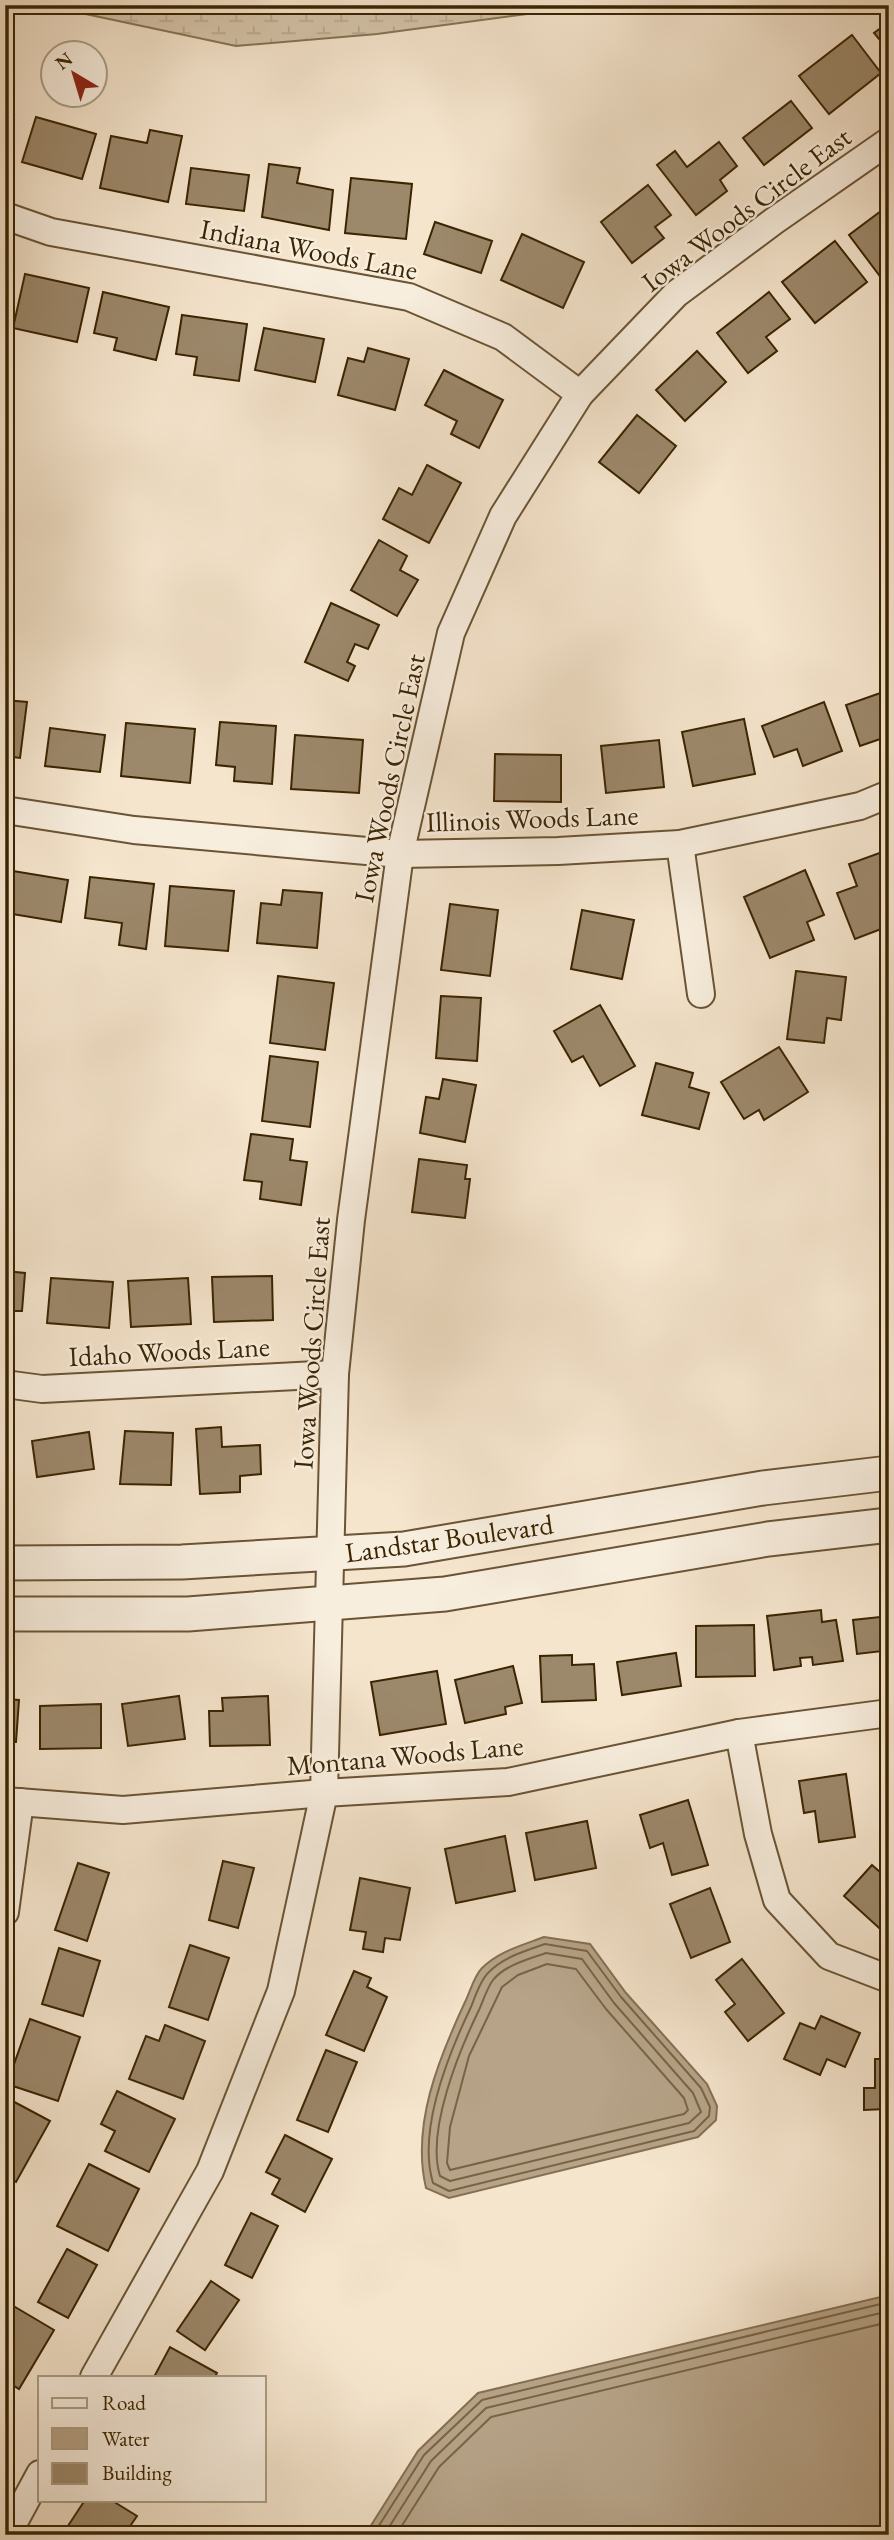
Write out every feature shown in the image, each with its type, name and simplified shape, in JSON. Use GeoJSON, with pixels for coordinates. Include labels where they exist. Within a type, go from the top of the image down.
{"type":"FeatureCollection","features":[{"type":"Feature","properties":{"kind":"street","name":"Iowa Woods Circle East"},"geometry":{"type":"LineString","coordinates":[[95,2376],[210,2171],[271,2017],[281,1991],[324,1793],[335,1374],[352,1211],[401,855],[451,633],[503,516],[580,394],[676,294],[774,221],[889,141]]}},
{"type":"Feature","properties":{"kind":"street","name":"Indiana Woods Lane"},"geometry":{"type":"LineString","coordinates":[[5,216],[51,232],[409,298],[503,337],[580,394]]}},
{"type":"Feature","properties":{"kind":"street","name":"Illinois Woods Lane"},"geometry":{"type":"LineString","coordinates":[[5,810],[134,830],[401,855],[680,844],[860,806],[889,794]]}},
{"type":"Feature","properties":{"kind":"street"},"geometry":{"type":"LineString","coordinates":[[680,844],[701,994]]}},
{"type":"Feature","properties":{"kind":"street","name":"Idaho Woods Lane"},"geometry":{"type":"LineString","coordinates":[[5,1384],[42,1388],[335,1374]]}},
{"type":"Feature","properties":{"kind":"street","name":"Landstar Boulevard"},"geometry":{"type":"LineString","coordinates":[[5,1563],[182,1562],[404,1549],[762,1488],[889,1473]]}},
{"type":"Feature","properties":{"kind":"street","name":"Landstar Boulevard"},"geometry":{"type":"LineString","coordinates":[[5,1614],[188,1615],[445,1594],[768,1539],[889,1525]]}},
{"type":"Feature","properties":{"kind":"street","name":"Montana Woods Lane"},"geometry":{"type":"LineString","coordinates":[[13,1802],[123,1810],[324,1793],[508,1782],[739,1733],[889,1713]]}},
{"type":"Feature","properties":{"kind":"street"},"geometry":{"type":"LineString","coordinates":[[739,1733],[758,1834],[777,1900],[829,1956],[889,1979]]}},
{"type":"Feature","properties":{"kind":"street"},"geometry":{"type":"LineString","coordinates":[[5,1912],[13,1802]]}},
{"type":"Feature","properties":{"kind":"street"},"geometry":{"type":"LineString","coordinates":[[7,2535],[38,2477]]}},
{"type":"Feature","properties":{"kind":"green space"},"geometry":{"type":"Polygon","coordinates":[[[43,5],[566,5],[550,11],[377,34],[236,46],[43,5]]]}},
{"type":"Feature","properties":{"kind":"water"},"geometry":{"type":"Polygon","coordinates":[[[544,1937],[590,1944],[626,1993],[707,2084],[717,2106],[716,2120],[698,2137],[449,2198],[426,2188],[422,2164],[425,2116],[437,2069],[479,1971],[504,1953],[544,1937]]]}},
{"type":"Feature","properties":{"kind":"water"},"geometry":{"type":"Polygon","coordinates":[[[889,2295],[889,2535],[365,2535],[418,2451],[478,2393],[889,2295]]]}},
{"type":"Feature","properties":{"kind":"building"},"geometry":{"type":"Polygon","coordinates":[[[889,22],[889,51],[874,33],[889,22]]]}},
{"type":"Feature","properties":{"kind":"building"},"geometry":{"type":"Polygon","coordinates":[[[852,35],[881,73],[829,114],[799,76],[852,35]]]}},
{"type":"Feature","properties":{"kind":"building"},"geometry":{"type":"Polygon","coordinates":[[[791,101],[812,128],[764,165],[743,138],[791,101]]]}},
{"type":"Feature","properties":{"kind":"building"},"geometry":{"type":"Polygon","coordinates":[[[5,113],[14,115],[5,141],[5,113]]]}},
{"type":"Feature","properties":{"kind":"building"},"geometry":{"type":"Polygon","coordinates":[[[36,117],[96,134],[82,179],[22,162],[36,117]]]}},
{"type":"Feature","properties":{"kind":"building"},"geometry":{"type":"Polygon","coordinates":[[[150,130],[182,136],[168,202],[100,188],[111,136],[147,143],[150,130]]]}},
{"type":"Feature","properties":{"kind":"building"},"geometry":{"type":"Polygon","coordinates":[[[719,142],[737,166],[720,180],[727,191],[696,215],[657,165],[675,151],[687,167],[719,142]]]}},
{"type":"Feature","properties":{"kind":"building"},"geometry":{"type":"Polygon","coordinates":[[[269,164],[300,168],[297,183],[333,190],[329,230],[262,217],[269,164]]]}},
{"type":"Feature","properties":{"kind":"building"},"geometry":{"type":"Polygon","coordinates":[[[191,168],[249,175],[244,211],[186,204],[191,168]]]}},
{"type":"Feature","properties":{"kind":"building"},"geometry":{"type":"Polygon","coordinates":[[[351,178],[412,184],[406,239],[345,233],[351,178]]]}},
{"type":"Feature","properties":{"kind":"building"},"geometry":{"type":"Polygon","coordinates":[[[648,185],[671,215],[655,227],[664,238],[632,263],[601,222],[648,185]]]}},
{"type":"Feature","properties":{"kind":"building"},"geometry":{"type":"Polygon","coordinates":[[[889,205],[889,275],[882,279],[849,235],[889,205]]]}},
{"type":"Feature","properties":{"kind":"building"},"geometry":{"type":"Polygon","coordinates":[[[435,222],[492,241],[481,273],[424,254],[435,222]]]}},
{"type":"Feature","properties":{"kind":"building"},"geometry":{"type":"Polygon","coordinates":[[[522,234],[584,262],[563,308],[501,280],[522,234]]]}},
{"type":"Feature","properties":{"kind":"building"},"geometry":{"type":"Polygon","coordinates":[[[835,241],[867,282],[815,323],[782,282],[835,241]]]}},
{"type":"Feature","properties":{"kind":"building"},"geometry":{"type":"Polygon","coordinates":[[[25,274],[89,288],[77,342],[13,328],[25,274]]]}},
{"type":"Feature","properties":{"kind":"building"},"geometry":{"type":"Polygon","coordinates":[[[103,292],[169,307],[156,360],[114,350],[117,338],[94,333],[103,292]]]}},
{"type":"Feature","properties":{"kind":"building"},"geometry":{"type":"Polygon","coordinates":[[[769,292],[790,319],[766,337],[777,351],[748,373],[717,333],[769,292]]]}},
{"type":"Feature","properties":{"kind":"building"},"geometry":{"type":"Polygon","coordinates":[[[182,315],[247,324],[239,381],[194,375],[197,357],[176,354],[182,315]]]}},
{"type":"Feature","properties":{"kind":"building"},"geometry":{"type":"Polygon","coordinates":[[[264,328],[324,339],[315,382],[255,370],[264,328]]]}},
{"type":"Feature","properties":{"kind":"building"},"geometry":{"type":"Polygon","coordinates":[[[368,348],[409,359],[395,410],[338,395],[348,358],[364,362],[368,348]]]}},
{"type":"Feature","properties":{"kind":"building"},"geometry":{"type":"Polygon","coordinates":[[[697,351],[726,382],[685,421],[656,390],[697,351]]]}},
{"type":"Feature","properties":{"kind":"building"},"geometry":{"type":"Polygon","coordinates":[[[444,370],[503,400],[479,448],[451,434],[457,421],[425,405],[444,370]]]}},
{"type":"Feature","properties":{"kind":"building"},"geometry":{"type":"Polygon","coordinates":[[[637,415],[676,446],[639,493],[599,462],[637,415]]]}},
{"type":"Feature","properties":{"kind":"building"},"geometry":{"type":"Polygon","coordinates":[[[427,465],[461,483],[429,543],[383,519],[399,488],[412,495],[427,465]]]}},
{"type":"Feature","properties":{"kind":"building"},"geometry":{"type":"Polygon","coordinates":[[[379,540],[407,556],[400,570],[418,580],[397,616],[351,590],[379,540]]]}},
{"type":"Feature","properties":{"kind":"building"},"geometry":{"type":"Polygon","coordinates":[[[331,603],[379,625],[368,649],[355,644],[347,662],[355,666],[348,681],[305,662],[331,603]]]}},
{"type":"Feature","properties":{"kind":"building"},"geometry":{"type":"Polygon","coordinates":[[[889,690],[889,736],[860,746],[846,705],[889,690]]]}},
{"type":"Feature","properties":{"kind":"building"},"geometry":{"type":"Polygon","coordinates":[[[5,700],[27,702],[20,758],[5,756],[5,700]]]}},
{"type":"Feature","properties":{"kind":"building"},"geometry":{"type":"Polygon","coordinates":[[[824,702],[842,751],[803,766],[797,749],[774,757],[762,726],[824,702]]]}},
{"type":"Feature","properties":{"kind":"building"},"geometry":{"type":"Polygon","coordinates":[[[744,719],[755,774],[693,786],[682,732],[744,719]]]}},
{"type":"Feature","properties":{"kind":"building"},"geometry":{"type":"Polygon","coordinates":[[[220,722],[276,726],[272,784],[234,781],[235,767],[216,765],[220,722]]]}},
{"type":"Feature","properties":{"kind":"building"},"geometry":{"type":"Polygon","coordinates":[[[126,723],[195,729],[190,783],[121,776],[126,723]]]}},
{"type":"Feature","properties":{"kind":"building"},"geometry":{"type":"Polygon","coordinates":[[[50,728],[105,735],[100,772],[45,766],[50,728]]]}},
{"type":"Feature","properties":{"kind":"building"},"geometry":{"type":"Polygon","coordinates":[[[295,735],[363,740],[359,793],[291,789],[295,735]]]}},
{"type":"Feature","properties":{"kind":"building"},"geometry":{"type":"Polygon","coordinates":[[[659,740],[664,787],[606,793],[601,746],[659,740]]]}},
{"type":"Feature","properties":{"kind":"building"},"geometry":{"type":"Polygon","coordinates":[[[495,754],[561,755],[561,802],[494,801],[495,754]]]}},
{"type":"Feature","properties":{"kind":"building"},"geometry":{"type":"Polygon","coordinates":[[[885,851],[889,860],[889,926],[855,939],[837,893],[857,886],[849,864],[885,851]]]}},
{"type":"Feature","properties":{"kind":"building"},"geometry":{"type":"Polygon","coordinates":[[[805,870],[824,915],[807,922],[814,940],[770,958],[744,897],[805,870]]]}},
{"type":"Feature","properties":{"kind":"building"},"geometry":{"type":"Polygon","coordinates":[[[13,871],[68,880],[61,922],[6,913],[13,871]]]}},
{"type":"Feature","properties":{"kind":"building"},"geometry":{"type":"Polygon","coordinates":[[[90,877],[154,884],[146,949],[119,945],[122,923],[85,918],[90,877]]]}},
{"type":"Feature","properties":{"kind":"building"},"geometry":{"type":"Polygon","coordinates":[[[170,886],[234,891],[228,951],[165,946],[170,886]]]}},
{"type":"Feature","properties":{"kind":"building"},"geometry":{"type":"Polygon","coordinates":[[[283,890],[322,893],[317,948],[257,943],[261,903],[281,905],[283,890]]]}},
{"type":"Feature","properties":{"kind":"building"},"geometry":{"type":"Polygon","coordinates":[[[450,904],[498,910],[490,976],[441,970],[450,904]]]}},
{"type":"Feature","properties":{"kind":"building"},"geometry":{"type":"Polygon","coordinates":[[[582,910],[634,920],[622,979],[571,969],[582,910]]]}},
{"type":"Feature","properties":{"kind":"building"},"geometry":{"type":"Polygon","coordinates":[[[796,971],[846,977],[841,1020],[827,1018],[824,1043],[787,1039],[796,971]]]}},
{"type":"Feature","properties":{"kind":"building"},"geometry":{"type":"Polygon","coordinates":[[[278,976],[334,983],[325,1050],[270,1043],[278,976]]]}},
{"type":"Feature","properties":{"kind":"building"},"geometry":{"type":"Polygon","coordinates":[[[441,996],[481,998],[477,1061],[436,1058],[441,996]]]}},
{"type":"Feature","properties":{"kind":"building"},"geometry":{"type":"Polygon","coordinates":[[[600,1005],[635,1066],[600,1086],[583,1056],[572,1062],[554,1031],[600,1005]]]}},
{"type":"Feature","properties":{"kind":"building"},"geometry":{"type":"Polygon","coordinates":[[[779,1047],[808,1092],[764,1120],[759,1110],[744,1119],[721,1082],[779,1047]]]}},
{"type":"Feature","properties":{"kind":"building"},"geometry":{"type":"Polygon","coordinates":[[[270,1056],[318,1062],[310,1127],[262,1121],[270,1056]]]}},
{"type":"Feature","properties":{"kind":"building"},"geometry":{"type":"Polygon","coordinates":[[[656,1063],[693,1073],[689,1087],[709,1093],[699,1129],[642,1115],[656,1063]]]}},
{"type":"Feature","properties":{"kind":"building"},"geometry":{"type":"Polygon","coordinates":[[[443,1079],[476,1085],[465,1142],[420,1133],[426,1097],[439,1099],[443,1079]]]}},
{"type":"Feature","properties":{"kind":"building"},"geometry":{"type":"Polygon","coordinates":[[[251,1134],[293,1139],[290,1160],[307,1162],[301,1205],[260,1199],[262,1182],[244,1180],[251,1134]]]}},
{"type":"Feature","properties":{"kind":"building"},"geometry":{"type":"Polygon","coordinates":[[[419,1159],[467,1165],[465,1179],[470,1179],[465,1218],[412,1212],[419,1159]]]}},
{"type":"Feature","properties":{"kind":"building"},"geometry":{"type":"Polygon","coordinates":[[[5,1271],[25,1273],[22,1311],[5,1311],[5,1271]]]}},
{"type":"Feature","properties":{"kind":"building"},"geometry":{"type":"Polygon","coordinates":[[[272,1276],[273,1320],[214,1322],[212,1277],[272,1276]]]}},
{"type":"Feature","properties":{"kind":"building"},"geometry":{"type":"Polygon","coordinates":[[[51,1278],[113,1282],[109,1328],[47,1323],[51,1278]]]}},
{"type":"Feature","properties":{"kind":"building"},"geometry":{"type":"Polygon","coordinates":[[[188,1278],[191,1324],[131,1327],[128,1281],[188,1278]]]}},
{"type":"Feature","properties":{"kind":"building"},"geometry":{"type":"Polygon","coordinates":[[[221,1427],[222,1447],[260,1445],[261,1474],[240,1476],[240,1492],[200,1494],[196,1429],[221,1427]]]}},
{"type":"Feature","properties":{"kind":"building"},"geometry":{"type":"Polygon","coordinates":[[[125,1431],[173,1433],[171,1485],[120,1484],[125,1431]]]}},
{"type":"Feature","properties":{"kind":"building"},"geometry":{"type":"Polygon","coordinates":[[[89,1432],[94,1469],[37,1477],[32,1441],[89,1432]]]}},
{"type":"Feature","properties":{"kind":"building"},"geometry":{"type":"Polygon","coordinates":[[[5,1438],[12,1439],[9,1471],[5,1471],[5,1438]]]}},
{"type":"Feature","properties":{"kind":"building"},"geometry":{"type":"Polygon","coordinates":[[[821,1610],[822,1622],[836,1620],[843,1661],[813,1665],[812,1657],[800,1658],[801,1666],[774,1670],[767,1616],[821,1610]]]}},
{"type":"Feature","properties":{"kind":"building"},"geometry":{"type":"Polygon","coordinates":[[[889,1616],[889,1653],[883,1654],[882,1651],[857,1654],[853,1620],[889,1616]]]}},
{"type":"Feature","properties":{"kind":"building"},"geometry":{"type":"Polygon","coordinates":[[[754,1625],[755,1676],[696,1677],[696,1626],[754,1625]]]}},
{"type":"Feature","properties":{"kind":"building"},"geometry":{"type":"Polygon","coordinates":[[[676,1653],[681,1686],[622,1695],[617,1662],[676,1653]]]}},
{"type":"Feature","properties":{"kind":"building"},"geometry":{"type":"Polygon","coordinates":[[[572,1655],[572,1665],[594,1664],[596,1700],[542,1702],[540,1656],[572,1655]]]}},
{"type":"Feature","properties":{"kind":"building"},"geometry":{"type":"Polygon","coordinates":[[[513,1666],[522,1703],[505,1707],[506,1714],[465,1723],[455,1680],[513,1666]]]}},
{"type":"Feature","properties":{"kind":"building"},"geometry":{"type":"Polygon","coordinates":[[[437,1671],[446,1724],[380,1735],[371,1682],[437,1671]]]}},
{"type":"Feature","properties":{"kind":"building"},"geometry":{"type":"Polygon","coordinates":[[[179,1696],[185,1739],[128,1746],[122,1704],[179,1696]]]}},
{"type":"Feature","properties":{"kind":"building"},"geometry":{"type":"Polygon","coordinates":[[[268,1696],[270,1745],[210,1746],[209,1711],[223,1711],[222,1698],[268,1696]]]}},
{"type":"Feature","properties":{"kind":"building"},"geometry":{"type":"Polygon","coordinates":[[[5,1699],[19,1700],[16,1742],[5,1742],[5,1699]]]}},
{"type":"Feature","properties":{"kind":"building"},"geometry":{"type":"Polygon","coordinates":[[[101,1704],[101,1748],[40,1749],[40,1706],[101,1704]]]}},
{"type":"Feature","properties":{"kind":"building"},"geometry":{"type":"Polygon","coordinates":[[[846,1774],[855,1837],[819,1842],[815,1811],[804,1813],[799,1781],[846,1774]]]}},
{"type":"Feature","properties":{"kind":"building"},"geometry":{"type":"Polygon","coordinates":[[[688,1800],[708,1865],[672,1875],[663,1843],[650,1848],[640,1815],[688,1800]]]}},
{"type":"Feature","properties":{"kind":"building"},"geometry":{"type":"Polygon","coordinates":[[[587,1821],[596,1868],[535,1880],[526,1833],[587,1821]]]}},
{"type":"Feature","properties":{"kind":"building"},"geometry":{"type":"Polygon","coordinates":[[[505,1836],[515,1891],[456,1903],[445,1849],[505,1836]]]}},
{"type":"Feature","properties":{"kind":"building"},"geometry":{"type":"Polygon","coordinates":[[[223,1861],[254,1868],[238,1928],[209,1920],[223,1861]]]}},
{"type":"Feature","properties":{"kind":"building"},"geometry":{"type":"Polygon","coordinates":[[[78,1863],[109,1873],[87,1941],[55,1930],[78,1863]]]}},
{"type":"Feature","properties":{"kind":"building"},"geometry":{"type":"Polygon","coordinates":[[[872,1865],[889,1880],[889,1937],[844,1896],[872,1865]]]}},
{"type":"Feature","properties":{"kind":"building"},"geometry":{"type":"Polygon","coordinates":[[[360,1878],[410,1888],[400,1940],[385,1938],[383,1952],[363,1949],[366,1932],[350,1930],[360,1878]]]}},
{"type":"Feature","properties":{"kind":"building"},"geometry":{"type":"Polygon","coordinates":[[[710,1888],[730,1942],[691,1958],[670,1904],[710,1888]]]}},
{"type":"Feature","properties":{"kind":"building"},"geometry":{"type":"Polygon","coordinates":[[[190,1945],[229,1958],[208,2020],[169,2007],[190,1945]]]}},
{"type":"Feature","properties":{"kind":"building"},"geometry":{"type":"Polygon","coordinates":[[[59,1948],[100,1961],[83,2016],[42,2004],[59,1948]]]}},
{"type":"Feature","properties":{"kind":"building"},"geometry":{"type":"Polygon","coordinates":[[[742,1959],[784,2013],[748,2041],[725,2012],[735,2004],[716,1980],[742,1959]]]}},
{"type":"Feature","properties":{"kind":"building"},"geometry":{"type":"Polygon","coordinates":[[[354,1971],[371,1978],[367,1987],[387,1997],[364,2051],[326,2035],[354,1971]]]}},
{"type":"Feature","properties":{"kind":"building"},"geometry":{"type":"Polygon","coordinates":[[[821,2016],[860,2033],[845,2067],[827,2059],[820,2075],[784,2059],[800,2023],[815,2029],[821,2016]]]}},
{"type":"Feature","properties":{"kind":"building"},"geometry":{"type":"Polygon","coordinates":[[[30,2019],[80,2037],[58,2101],[7,2084],[30,2019]]]}},
{"type":"Feature","properties":{"kind":"building"},"geometry":{"type":"Polygon","coordinates":[[[165,2025],[205,2041],[183,2099],[129,2079],[146,2036],[159,2041],[165,2025]]]}},
{"type":"Feature","properties":{"kind":"building"},"geometry":{"type":"Polygon","coordinates":[[[326,2050],[357,2062],[328,2132],[297,2120],[326,2050]]]}},
{"type":"Feature","properties":{"kind":"building"},"geometry":{"type":"Polygon","coordinates":[[[875,2059],[889,2059],[889,2126],[886,2126],[886,2109],[864,2110],[864,2088],[875,2088],[875,2059]]]}},
{"type":"Feature","properties":{"kind":"building"},"geometry":{"type":"Polygon","coordinates":[[[117,2091],[175,2119],[149,2172],[105,2151],[115,2131],[101,2124],[117,2091]]]}},
{"type":"Feature","properties":{"kind":"building"},"geometry":{"type":"Polygon","coordinates":[[[5,2097],[50,2121],[16,2182],[5,2176],[5,2097]]]}},
{"type":"Feature","properties":{"kind":"building"},"geometry":{"type":"Polygon","coordinates":[[[285,2135],[332,2159],[305,2212],[272,2194],[280,2179],[266,2172],[285,2135]]]}},
{"type":"Feature","properties":{"kind":"building"},"geometry":{"type":"Polygon","coordinates":[[[89,2164],[139,2189],[108,2251],[57,2226],[89,2164]]]}},
{"type":"Feature","properties":{"kind":"building"},"geometry":{"type":"Polygon","coordinates":[[[251,2213],[278,2226],[252,2278],[225,2265],[251,2213]]]}},
{"type":"Feature","properties":{"kind":"building"},"geometry":{"type":"Polygon","coordinates":[[[67,2249],[97,2265],[68,2318],[38,2302],[67,2249]]]}},
{"type":"Feature","properties":{"kind":"building"},"geometry":{"type":"Polygon","coordinates":[[[211,2281],[239,2300],[205,2350],[177,2331],[211,2281]]]}},
{"type":"Feature","properties":{"kind":"building"},"geometry":{"type":"Polygon","coordinates":[[[5,2301],[54,2330],[19,2389],[5,2380],[5,2301]]]}},
{"type":"Feature","properties":{"kind":"building"},"geometry":{"type":"Polygon","coordinates":[[[170,2347],[217,2373],[216,2376],[155,2376],[170,2347]]]}},
{"type":"Feature","properties":{"kind":"building"},"geometry":{"type":"Polygon","coordinates":[[[84,2502],[114,2502],[137,2516],[124,2535],[62,2535],[84,2502]]]}}]}
